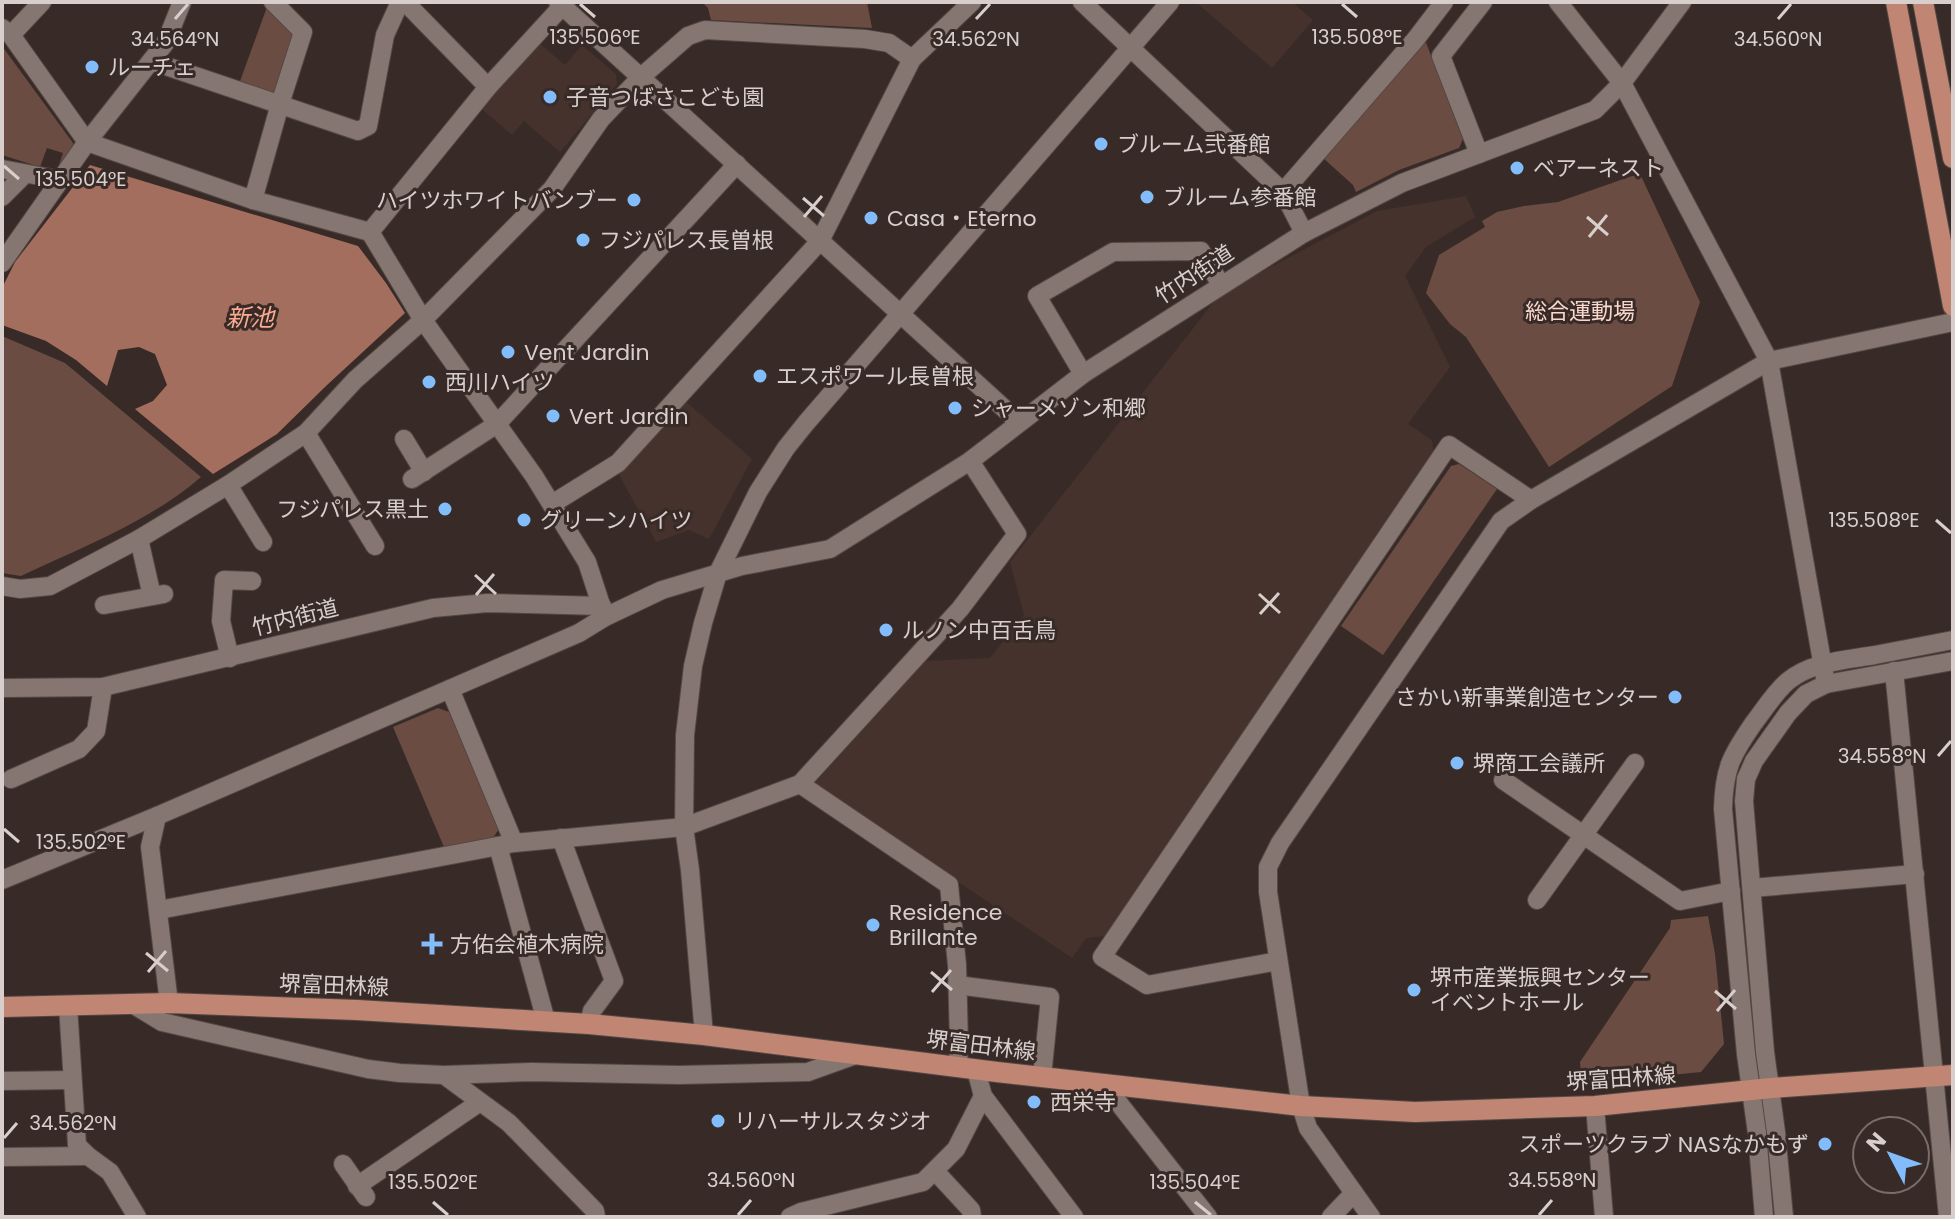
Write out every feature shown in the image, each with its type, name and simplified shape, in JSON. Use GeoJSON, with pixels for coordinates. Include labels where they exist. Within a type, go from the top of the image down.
{"type":"FeatureCollection","features":[{"type":"Feature","properties":{"kind":"main road"},"geometry":{"type":"LineString","coordinates":[[1896,2],[1953,306]]}},
{"type":"Feature","properties":{"kind":"main road"},"geometry":{"type":"LineString","coordinates":[[1923,2],[1953,158]]}},
{"type":"Feature","properties":{"kind":"main road","name":"堺富田林線"},"geometry":{"type":"LineString","coordinates":[[2,1007],[169,1003],[371,1010],[589,1024],[1301,1106],[1415,1112],[1595,1106],[1761,1089],[1944,1076]]}},
{"type":"Feature","properties":{"kind":"street"},"geometry":{"type":"LineString","coordinates":[[42,2],[6,31],[87,142],[253,200],[370,232],[423,320],[552,504],[587,562],[604,612]]}},
{"type":"Feature","properties":{"kind":"street"},"geometry":{"type":"LineString","coordinates":[[2,263],[87,142],[166,42],[182,2]]}},
{"type":"Feature","properties":{"kind":"street"},"geometry":{"type":"LineString","coordinates":[[253,200],[303,32],[273,2]]}},
{"type":"Feature","properties":{"kind":"street"},"geometry":{"type":"LineString","coordinates":[[151,61],[358,131],[368,126],[385,35],[403,2],[488,87]]}},
{"type":"Feature","properties":{"kind":"street"},"geometry":{"type":"LineString","coordinates":[[552,504],[618,463],[820,241],[912,59],[972,2]]}},
{"type":"Feature","properties":{"kind":"street"},"geometry":{"type":"LineString","coordinates":[[1082,2],[1283,192],[1304,233]]}},
{"type":"Feature","properties":{"kind":"street"},"geometry":{"type":"LineString","coordinates":[[704,1035],[684,827],[685,735],[693,666],[718,573],[758,492],[786,448],[1170,2]]}},
{"type":"Feature","properties":{"kind":"street"},"geometry":{"type":"LineString","coordinates":[[1283,192],[1415,40],[1444,2]]}},
{"type":"Feature","properties":{"kind":"street"},"geometry":{"type":"LineString","coordinates":[[1479,154],[1441,56],[1483,2]]}},
{"type":"Feature","properties":{"kind":"street"},"geometry":{"type":"LineString","coordinates":[[1558,2],[1622,83],[1769,361],[1826,684]]}},
{"type":"Feature","properties":{"kind":"street","name":"竹内街道"},"geometry":{"type":"LineString","coordinates":[[2,880],[579,633],[604,612],[662,590],[742,566],[830,549],[970,461],[1083,374],[1304,233],[1402,183],[1595,110],[1622,83],[1682,2]]}},
{"type":"Feature","properties":{"kind":"street"},"geometry":{"type":"LineString","coordinates":[[370,232],[488,87],[562,3],[1019,422]]}},
{"type":"Feature","properties":{"kind":"street"},"geometry":{"type":"LineString","coordinates":[[2,586],[20,589],[50,586],[139,539],[306,433],[355,380],[423,320],[552,189],[601,119],[641,77],[688,36],[705,30],[865,39],[889,43],[912,59]]}},
{"type":"Feature","properties":{"kind":"street"},"geometry":{"type":"LineString","coordinates":[[404,439],[418,475],[497,424],[737,164]]}},
{"type":"Feature","properties":{"kind":"street"},"geometry":{"type":"LineString","coordinates":[[2,169],[61,180]]}},
{"type":"Feature","properties":{"kind":"street"},"geometry":{"type":"LineString","coordinates":[[2,197],[25,174]]}},
{"type":"Feature","properties":{"kind":"street"},"geometry":{"type":"LineString","coordinates":[[1083,374],[1037,296],[1113,252],[1201,251],[1221,285]]}},
{"type":"Feature","properties":{"kind":"street"},"geometry":{"type":"LineString","coordinates":[[1371,1217],[1308,1128],[1301,1106],[1268,892],[1268,867],[1280,843],[1501,521],[1531,500],[1769,361],[1953,322]]}},
{"type":"Feature","properties":{"kind":"street"},"geometry":{"type":"LineString","coordinates":[[306,433],[375,546]]}},
{"type":"Feature","properties":{"kind":"street"},"geometry":{"type":"LineString","coordinates":[[1278,961],[1147,985],[1102,957],[1449,445],[1531,500]]}},
{"type":"Feature","properties":{"kind":"street"},"geometry":{"type":"LineString","coordinates":[[159,910],[506,844],[684,827],[800,784],[960,609],[1017,534],[970,461]]}},
{"type":"Feature","properties":{"kind":"street"},"geometry":{"type":"LineString","coordinates":[[228,485],[263,542]]}},
{"type":"Feature","properties":{"kind":"street"},"geometry":{"type":"LineString","coordinates":[[104,605],[158,595],[139,539]]}},
{"type":"Feature","properties":{"kind":"street"},"geometry":{"type":"LineString","coordinates":[[230,658],[221,621],[224,580],[252,581]]}},
{"type":"Feature","properties":{"kind":"street","name":"竹内街道"},"geometry":{"type":"LineString","coordinates":[[2,688],[103,687],[433,608],[487,603],[604,612]]}},
{"type":"Feature","properties":{"kind":"street"},"geometry":{"type":"LineString","coordinates":[[1784,1217],[1761,1089],[1746,1054],[1723,809],[1728,767],[1736,749],[1771,699],[1796,675],[1823,664],[1953,640]]}},
{"type":"Feature","properties":{"kind":"street"},"geometry":{"type":"LineString","coordinates":[[1764,1217],[1757,1133],[1765,1052],[1744,801],[1746,779],[1754,761],[1806,694],[1826,684],[1953,661]]}},
{"type":"Feature","properties":{"kind":"street"},"geometry":{"type":"LineString","coordinates":[[1894,671],[1915,874],[1944,1076],[1948,1217]]}},
{"type":"Feature","properties":{"kind":"street"},"geometry":{"type":"LineString","coordinates":[[11,779],[79,749],[96,731],[103,687]]}},
{"type":"Feature","properties":{"kind":"street"},"geometry":{"type":"LineString","coordinates":[[450,689],[506,844],[546,1021]]}},
{"type":"Feature","properties":{"kind":"street"},"geometry":{"type":"LineString","coordinates":[[1537,900],[1635,763]]}},
{"type":"Feature","properties":{"kind":"street"},"geometry":{"type":"LineString","coordinates":[[1503,780],[1680,901],[1731,891]]}},
{"type":"Feature","properties":{"kind":"street"},"geometry":{"type":"LineString","coordinates":[[800,784],[949,885],[959,1044],[967,1069],[983,1096],[1074,1217]]}},
{"type":"Feature","properties":{"kind":"street"},"geometry":{"type":"LineString","coordinates":[[157,816],[150,847],[169,1003]]}},
{"type":"Feature","properties":{"kind":"street"},"geometry":{"type":"LineString","coordinates":[[561,838],[614,981],[592,1011],[589,1024]]}},
{"type":"Feature","properties":{"kind":"street"},"geometry":{"type":"LineString","coordinates":[[1752,888],[1915,874]]}},
{"type":"Feature","properties":{"kind":"street"},"geometry":{"type":"LineString","coordinates":[[957,985],[1050,997],[1042,1077]]}},
{"type":"Feature","properties":{"kind":"street"},"geometry":{"type":"LineString","coordinates":[[134,1005],[162,1022],[368,1069],[400,1073],[679,1075],[808,1072],[858,1054]]}},
{"type":"Feature","properties":{"kind":"street"},"geometry":{"type":"LineString","coordinates":[[68,1006],[77,1145],[110,1172],[137,1217]]}},
{"type":"Feature","properties":{"kind":"street"},"geometry":{"type":"LineString","coordinates":[[444,1075],[509,1123],[595,1211],[596,1217]]}},
{"type":"Feature","properties":{"kind":"street"},"geometry":{"type":"LineString","coordinates":[[2,1081],[72,1080]]}},
{"type":"Feature","properties":{"kind":"street"},"geometry":{"type":"LineString","coordinates":[[1103,1083],[1208,1217]]}},
{"type":"Feature","properties":{"kind":"street"},"geometry":{"type":"LineString","coordinates":[[790,1217],[923,1182],[956,1149],[983,1096]]}},
{"type":"Feature","properties":{"kind":"street"},"geometry":{"type":"LineString","coordinates":[[343,1164],[362,1192],[480,1102]]}},
{"type":"Feature","properties":{"kind":"street"},"geometry":{"type":"LineString","coordinates":[[1595,1106],[1604,1217]]}},
{"type":"Feature","properties":{"kind":"street"},"geometry":{"type":"LineString","coordinates":[[2,1157],[88,1156]]}},
{"type":"Feature","properties":{"kind":"street"},"geometry":{"type":"LineString","coordinates":[[935,1171],[971,1210],[972,1217]]}},
{"type":"Feature","properties":{"kind":"street"},"geometry":{"type":"LineString","coordinates":[[1331,1217],[1354,1193]]}},
{"type":"Feature","properties":{"kind":"shaded area"},"geometry":{"type":"Polygon","coordinates":[[[1198,2],[1292,2],[1313,20],[1272,68],[1198,2]]]}},
{"type":"Feature","properties":{"kind":"shaded area","name":"子音つばさこども園"},"geometry":{"type":"Polygon","coordinates":[[[539,43],[565,65],[582,45],[616,74],[617,84],[560,152],[524,121],[512,135],[482,109],[539,43]]]}},
{"type":"Feature","properties":{"kind":"shaded area"},"geometry":{"type":"Polygon","coordinates":[[[1466,196],[1475,217],[1426,247],[1405,276],[1450,367],[1408,424],[1432,440],[1434,456],[1105,936],[1086,938],[1072,958],[813,785],[926,661],[990,658],[1024,615],[1010,562],[1220,294],[1377,211],[1466,196]]]}},
{"type":"Feature","properties":{"kind":"shaded area"},"geometry":{"type":"Polygon","coordinates":[[[685,401],[752,459],[709,539],[689,530],[656,542],[618,473],[685,401]]]}},
{"type":"Feature","properties":{"kind":"green space"},"geometry":{"type":"Polygon","coordinates":[[[702,2],[867,2],[872,28],[711,20],[708,8],[702,2]]]}},
{"type":"Feature","properties":{"kind":"green space"},"geometry":{"type":"Polygon","coordinates":[[[267,7],[294,35],[272,94],[239,84],[267,7]]]}},
{"type":"Feature","properties":{"kind":"green space"},"geometry":{"type":"Polygon","coordinates":[[[1425,40],[1463,139],[1459,148],[1399,170],[1356,192],[1353,185],[1322,157],[1425,40]]]}},
{"type":"Feature","properties":{"kind":"green space"},"geometry":{"type":"Polygon","coordinates":[[[2,46],[73,143],[70,156],[59,165],[63,153],[47,148],[40,167],[2,155],[2,46]]]}},
{"type":"Feature","properties":{"kind":"green space","name":"総合運動場"},"geometry":{"type":"Polygon","coordinates":[[[1632,176],[1641,176],[1700,302],[1672,386],[1549,467],[1466,337],[1450,324],[1426,293],[1439,255],[1485,227],[1482,221],[1497,212],[1558,202],[1632,176]]]}},
{"type":"Feature","properties":{"kind":"green space"},"geometry":{"type":"Polygon","coordinates":[[[2,336],[65,363],[201,477],[160,507],[91,544],[21,576],[2,573],[2,336]]]}},
{"type":"Feature","properties":{"kind":"green space"},"geometry":{"type":"Polygon","coordinates":[[[1459,464],[1497,489],[1383,655],[1341,626],[1451,466],[1459,464]]]}},
{"type":"Feature","properties":{"kind":"green space"},"geometry":{"type":"Polygon","coordinates":[[[438,708],[449,712],[499,829],[492,839],[444,847],[393,727],[438,708]]]}},
{"type":"Feature","properties":{"kind":"green space"},"geometry":{"type":"Polygon","coordinates":[[[1708,916],[1724,1044],[1701,1072],[1582,1084],[1580,1062],[1670,928],[1671,920],[1708,916]]]}},
{"type":"Feature","properties":{"kind":"water","name":"新池"},"geometry":{"type":"Polygon","coordinates":[[[90,165],[358,246],[405,313],[277,434],[213,474],[135,409],[153,401],[167,385],[155,354],[139,347],[118,350],[107,386],[76,360],[46,341],[2,325],[2,288],[15,262],[90,165]]]}},
{"type":"Feature","properties":{"kind":"place","name":"ルーチェ"},"geometry":{"type":"Point","coordinates":[92,67]}},
{"type":"Feature","properties":{"kind":"place","name":"子音つばさこども園"},"geometry":{"type":"Point","coordinates":[550,97]}},
{"type":"Feature","properties":{"kind":"place","name":"ブルーム弐番館"},"geometry":{"type":"Point","coordinates":[1101,144]}},
{"type":"Feature","properties":{"kind":"place","name":"ベアーネスト"},"geometry":{"type":"Point","coordinates":[1517,168]}},
{"type":"Feature","properties":{"kind":"place","name":"ブルーム参番館"},"geometry":{"type":"Point","coordinates":[1147,197]}},
{"type":"Feature","properties":{"kind":"place","name":"ハイツホワイトバンブー"},"geometry":{"type":"Point","coordinates":[634,200]}},
{"type":"Feature","properties":{"kind":"place","name":"Casa・Eterno"},"geometry":{"type":"Point","coordinates":[871,218]}},
{"type":"Feature","properties":{"kind":"place","name":"フジパレス長曽根"},"geometry":{"type":"Point","coordinates":[583,240]}},
{"type":"Feature","properties":{"kind":"place","name":"Vent Jardin"},"geometry":{"type":"Point","coordinates":[508,352]}},
{"type":"Feature","properties":{"kind":"place","name":"エスポワール長曽根"},"geometry":{"type":"Point","coordinates":[760,376]}},
{"type":"Feature","properties":{"kind":"place","name":"西川ハイツ"},"geometry":{"type":"Point","coordinates":[429,382]}},
{"type":"Feature","properties":{"kind":"place","name":"シャーメゾン和郷"},"geometry":{"type":"Point","coordinates":[955,408]}},
{"type":"Feature","properties":{"kind":"place","name":"Vert Jardin"},"geometry":{"type":"Point","coordinates":[553,416]}},
{"type":"Feature","properties":{"kind":"place","name":"フジパレス黒土"},"geometry":{"type":"Point","coordinates":[445,509]}},
{"type":"Feature","properties":{"kind":"place","name":"グリーンハイツ"},"geometry":{"type":"Point","coordinates":[524,520]}},
{"type":"Feature","properties":{"kind":"place","name":"ルノン中百舌鳥"},"geometry":{"type":"Point","coordinates":[886,630]}},
{"type":"Feature","properties":{"kind":"place","name":"さかい新事業創造センター"},"geometry":{"type":"Point","coordinates":[1675,697]}},
{"type":"Feature","properties":{"kind":"place","name":"堺商工会議所"},"geometry":{"type":"Point","coordinates":[1457,763]}},
{"type":"Feature","properties":{"kind":"place","name":"Residence Brillante"},"geometry":{"type":"Point","coordinates":[873,925]}},
{"type":"Feature","properties":{"kind":"place","name":"方佑会植木病院"},"geometry":{"type":"Point","coordinates":[432,944]}},
{"type":"Feature","properties":{"kind":"place","name":"堺市産業振興センター イベントホール"},"geometry":{"type":"Point","coordinates":[1414,990]}},
{"type":"Feature","properties":{"kind":"place","name":"西栄寺"},"geometry":{"type":"Point","coordinates":[1034,1102]}},
{"type":"Feature","properties":{"kind":"place","name":"リハーサルスタジオ"},"geometry":{"type":"Point","coordinates":[718,1121]}},
{"type":"Feature","properties":{"kind":"place","name":"スポーツクラブ NASなかもず"},"geometry":{"type":"Point","coordinates":[1825,1144]}}]}
